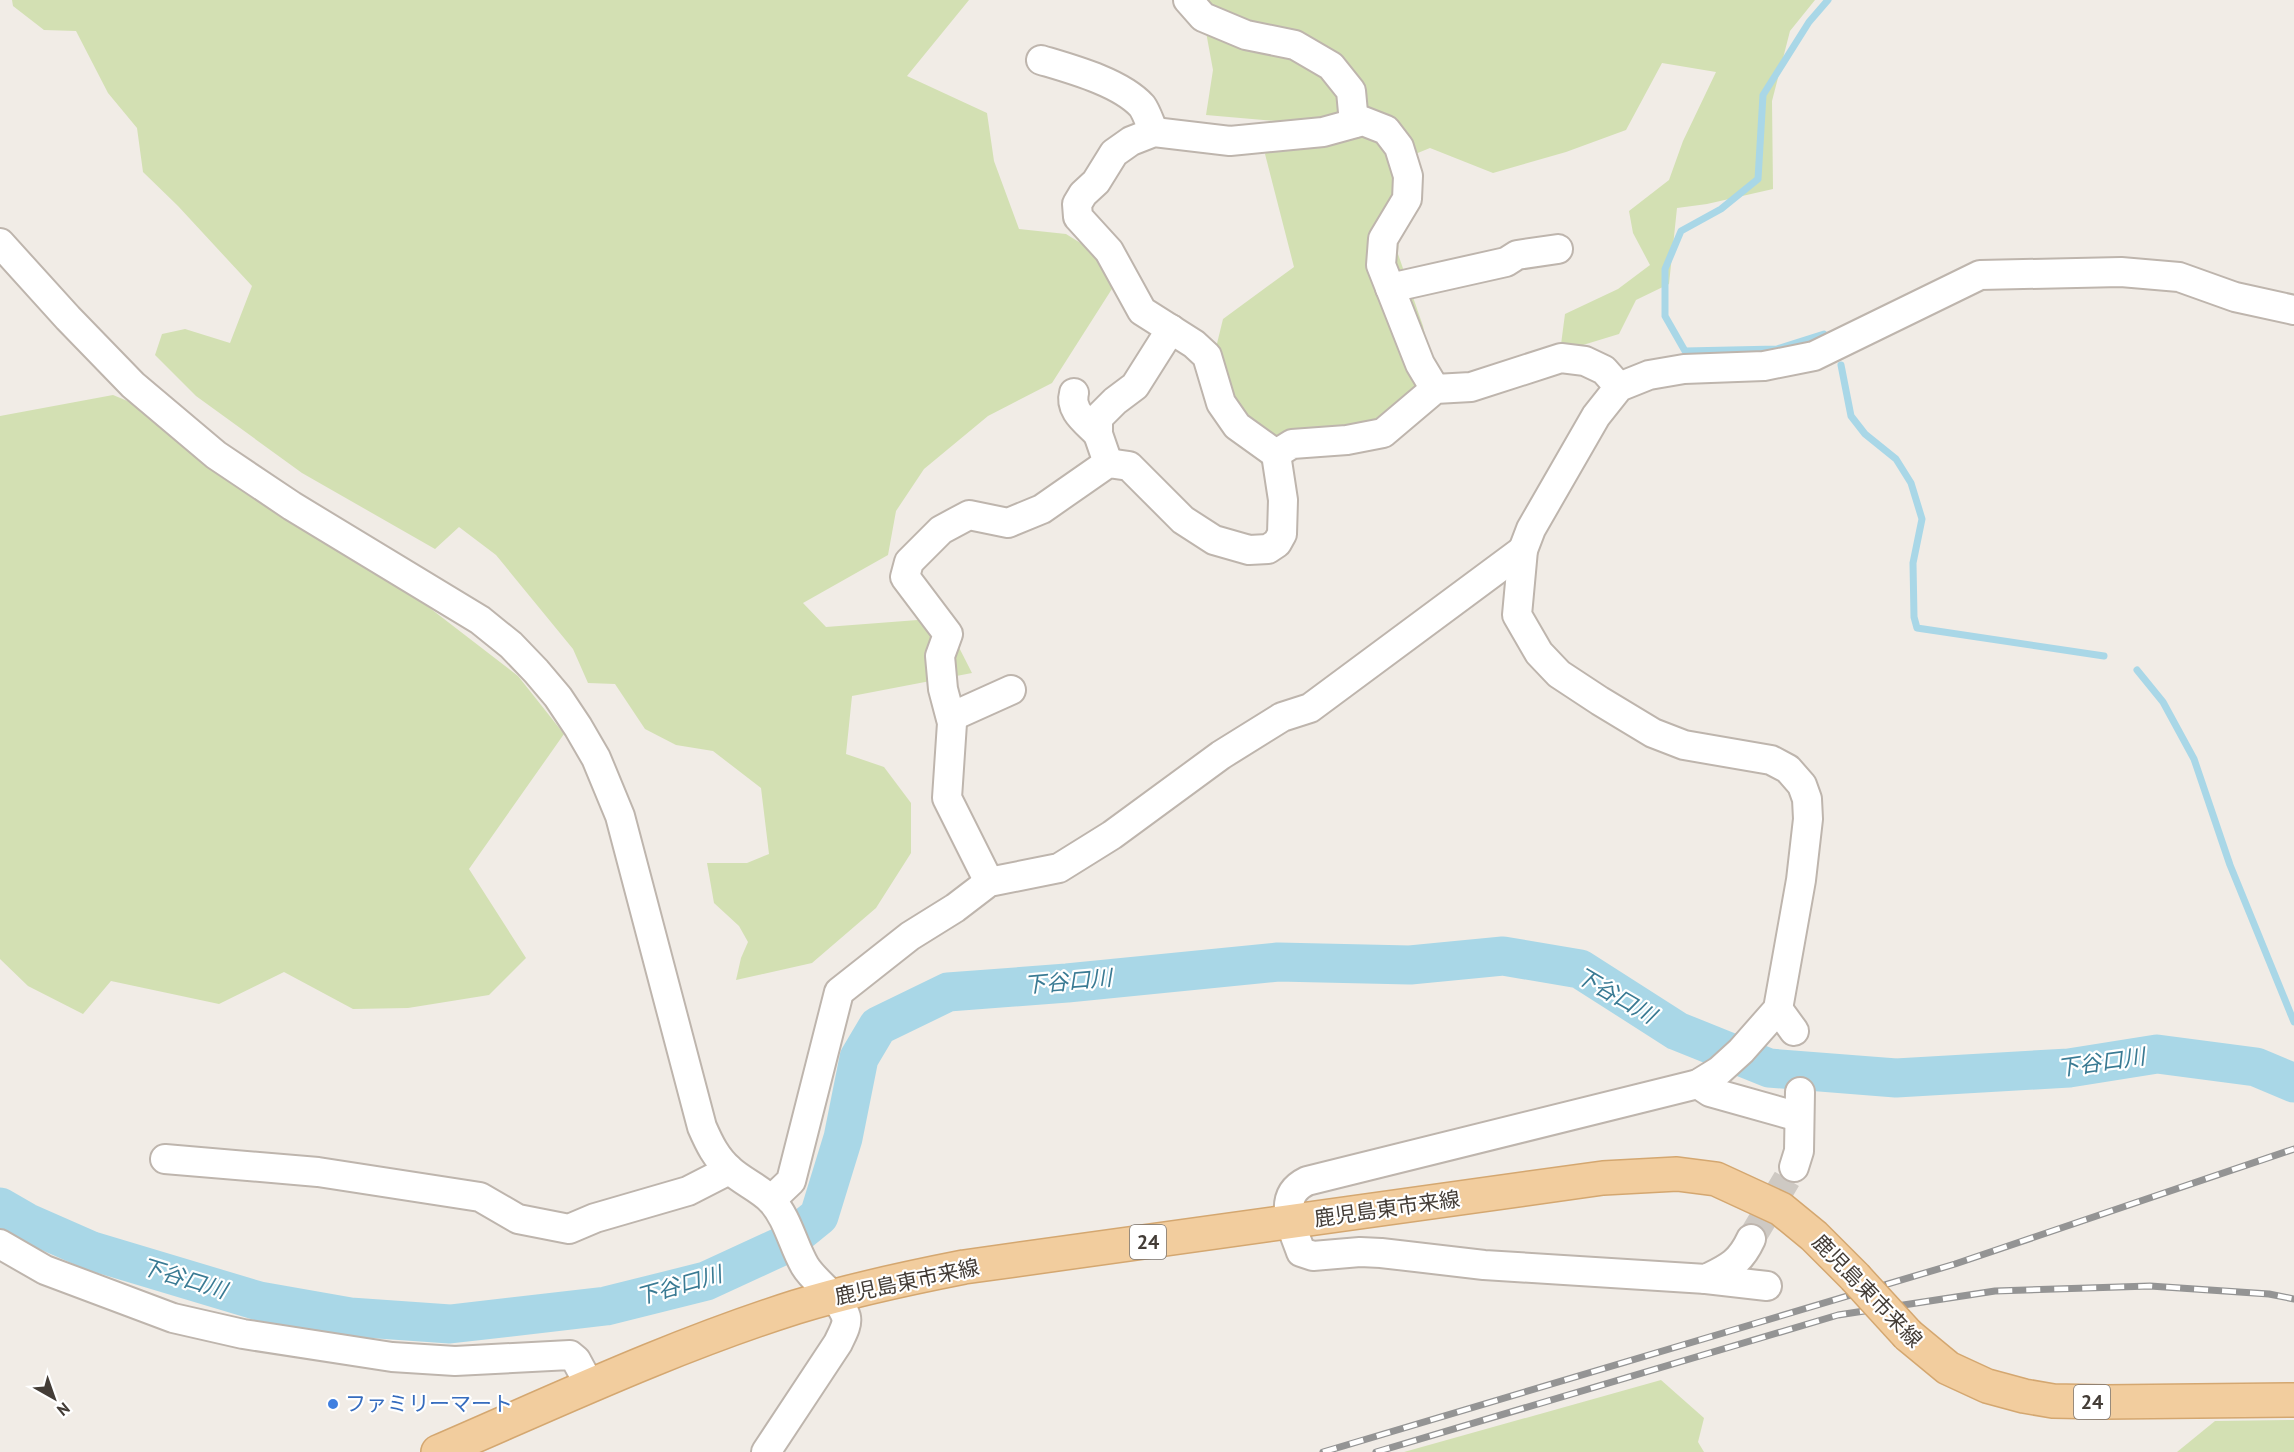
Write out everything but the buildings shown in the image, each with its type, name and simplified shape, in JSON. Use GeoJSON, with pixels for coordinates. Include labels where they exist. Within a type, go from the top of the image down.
{"type":"FeatureCollection","features":[{"type":"Feature","properties":{"kind":"main road","name":"鹿児島東市来線"},"geometry":{"type":"LineString","coordinates":[[438,1452],[590,1386],[720,1334],[791,1309],[901,1279],[964,1268],[1603,1178],[1677,1174],[1716,1179],[1781,1209],[1815,1236],[1908,1335],[1948,1368],[1987,1386],[2053,1401],[2294,1400]]}},
{"type":"Feature","properties":{"kind":"street"},"geometry":{"type":"LineString","coordinates":[[1188,0],[1203,16],[1246,35],[1296,45],[1331,66],[1351,91],[1354,123]]}},
{"type":"Feature","properties":{"kind":"street"},"geometry":{"type":"LineString","coordinates":[[1041,60],[1073,70],[1120,90],[1142,107],[1154,132]]}},
{"type":"Feature","properties":{"kind":"street"},"geometry":{"type":"LineString","coordinates":[[989,882],[947,798],[952,723],[943,689],[940,656],[948,634],[905,577],[909,562],[941,530],[969,515],[1008,522],[1042,509],[1108,463],[1129,466],[1183,520],[1214,540],[1249,550],[1268,549],[1277,543],[1282,534],[1283,500],[1276,454],[1237,426],[1221,403],[1207,356],[1194,344],[1142,311],[1109,251],[1078,217],[1077,204],[1083,194],[1096,182],[1113,153],[1131,141],[1154,132],[1230,141],[1323,132],[1363,121],[1386,130],[1400,147],[1408,176],[1407,199],[1383,239],[1381,265],[1420,364],[1435,389]]}},
{"type":"Feature","properties":{"kind":"street"},"geometry":{"type":"LineString","coordinates":[[0,243],[133,386],[216,455],[292,506],[480,620],[512,645],[537,671],[578,727],[596,758],[620,816],[702,1128],[712,1149],[729,1170],[776,1208],[805,1266],[834,1297],[846,1317],[838,1343],[766,1452]]}},
{"type":"Feature","properties":{"kind":"street"},"geometry":{"type":"LineString","coordinates":[[1390,288],[1506,262],[1517,255],[1558,249]]}},
{"type":"Feature","properties":{"kind":"street"},"geometry":{"type":"LineString","coordinates":[[1767,1286],[1484,1265],[1360,1252],[1313,1256],[1300,1252],[1289,1222],[1290,1195],[1296,1186],[1307,1181],[1709,1077],[1778,1022],[1801,880],[1808,819],[1807,799],[1802,785],[1788,769],[1772,760],[1684,745],[1653,734],[1559,674],[1539,653],[1517,615],[1523,550],[1531,529],[1596,417],[1619,387],[1649,375],[1684,369],[1764,366],[1814,356],[1980,275],[2121,272],[2179,277],[2235,297],[2294,310]]}},
{"type":"Feature","properties":{"kind":"street"},"geometry":{"type":"LineString","coordinates":[[1108,463],[1098,434],[1098,418],[1135,386],[1171,329]]}},
{"type":"Feature","properties":{"kind":"street"},"geometry":{"type":"LineString","coordinates":[[1276,454],[1292,444],[1347,441],[1383,433],[1435,389],[1471,387],[1561,357],[1585,361],[1604,370],[1619,387]]}},
{"type":"Feature","properties":{"kind":"street"},"geometry":{"type":"LineString","coordinates":[[1074,393],[1072,401],[1075,410],[1098,434]]}},
{"type":"Feature","properties":{"kind":"street"},"geometry":{"type":"LineString","coordinates":[[776,1208],[791,1181],[839,992],[910,936],[955,908],[989,882],[1059,868],[1112,835],[1221,755],[1282,717],[1310,708],[1523,550]]}},
{"type":"Feature","properties":{"kind":"street"},"geometry":{"type":"LineString","coordinates":[[951,717],[1011,690]]}},
{"type":"Feature","properties":{"kind":"street"},"geometry":{"type":"LineString","coordinates":[[1709,1077],[1710,1092],[1799,1104],[1799,1151],[1794,1167]]}},
{"type":"Feature","properties":{"kind":"street"},"geometry":{"type":"LineString","coordinates":[[165,1159],[318,1172],[480,1197],[518,1219],[569,1229],[595,1218],[688,1191],[729,1170]]}},
{"type":"Feature","properties":{"kind":"street"},"geometry":{"type":"LineString","coordinates":[[1706,1280],[1729,1268],[1743,1256],[1751,1239]]}},
{"type":"Feature","properties":{"kind":"street"},"geometry":{"type":"LineString","coordinates":[[0,1244],[45,1270],[173,1318],[243,1334],[392,1357],[455,1361],[570,1354],[576,1360],[590,1386]]}},
{"type":"Feature","properties":{"kind":"green space"},"geometry":{"type":"Polygon","coordinates":[[[12,0],[969,0],[907,76],[987,113],[994,161],[1019,229],[1066,234],[1124,270],[1052,383],[988,416],[924,469],[896,511],[888,555],[803,603],[826,627],[944,618],[972,673],[852,696],[846,754],[884,767],[911,803],[911,853],[876,908],[812,963],[736,980],[741,958],[748,942],[739,926],[714,903],[707,863],[747,863],[769,854],[761,788],[713,751],[676,745],[645,729],[615,684],[588,683],[573,649],[496,555],[459,527],[435,549],[302,473],[196,396],[155,355],[162,334],[185,329],[230,343],[252,286],[178,206],[143,172],[137,128],[108,93],[76,31],[44,30],[13,6],[12,0]]]}},
{"type":"Feature","properties":{"kind":"green space"},"geometry":{"type":"Polygon","coordinates":[[[1180,0],[1815,0],[1790,31],[1772,101],[1773,189],[1707,204],[1677,208],[1669,284],[1636,300],[1619,334],[1560,352],[1565,314],[1618,289],[1650,265],[1633,233],[1629,211],[1669,180],[1683,141],[1716,72],[1662,63],[1626,130],[1566,152],[1493,173],[1430,148],[1403,159],[1398,254],[1423,326],[1435,381],[1361,429],[1282,438],[1280,489],[1255,455],[1211,368],[1223,319],[1294,267],[1265,154],[1288,122],[1206,115],[1213,70],[1206,32],[1180,0]]]}},
{"type":"Feature","properties":{"kind":"green space"},"geometry":{"type":"Polygon","coordinates":[[[113,395],[130,402],[254,497],[409,592],[518,676],[564,734],[469,869],[526,958],[489,995],[408,1008],[353,1009],[284,972],[219,1004],[111,981],[83,1014],[28,986],[0,959],[0,416],[113,395]]]}},
{"type":"Feature","properties":{"kind":"green space"},"geometry":{"type":"Polygon","coordinates":[[[1661,1380],[1704,1418],[1698,1442],[1704,1452],[1404,1452],[1661,1380]]]}},
{"type":"Feature","properties":{"kind":"green space"},"geometry":{"type":"Polygon","coordinates":[[[2294,1420],[2294,1452],[2177,1452],[2215,1421],[2294,1420]]]}},
{"type":"Feature","properties":{"kind":"waterway"},"geometry":{"type":"LineString","coordinates":[[1824,334],[1777,349],[1685,351],[1665,316],[1665,269],[1681,231],[1721,209],[1758,179],[1763,95],[1809,22],[1828,0]]}},
{"type":"Feature","properties":{"kind":"waterway"},"geometry":{"type":"LineString","coordinates":[[1841,365],[1851,416],[1865,434],[1896,459],[1911,483],[1922,519],[1913,563],[1914,617],[1917,628],[2104,656]]}},
{"type":"Feature","properties":{"kind":"waterway"},"geometry":{"type":"LineString","coordinates":[[2137,670],[2163,702],[2194,759],[2230,865],[2294,1022]]}},
{"type":"Feature","properties":{"kind":"waterway","name":"下谷口川"},"geometry":{"type":"LineString","coordinates":[[0,1207],[26,1222],[92,1251],[259,1301],[350,1317],[450,1324],[606,1306],[706,1281],[782,1246],[819,1216],[843,1138],[859,1058],[878,1026],[948,992],[1067,983],[1278,962],[1410,965],[1503,956],[1580,969],[1677,1031],[1769,1068],[1896,1078],[2069,1068],[2157,1054],[2256,1067],[2294,1083]]}},
{"type":"Feature","properties":{"kind":"tunnel"},"geometry":{"type":"LineString","coordinates":[[1751,1239],[1794,1167]]}},
{"type":"Feature","properties":{"kind":"railway"},"geometry":{"type":"LineString","coordinates":[[1323,1452],[1955,1264],[2294,1149]]}},
{"type":"Feature","properties":{"kind":"railway"},"geometry":{"type":"LineString","coordinates":[[1376,1452],[1838,1315],[1995,1291],[2150,1286],[2269,1294],[2294,1299]]}},
{"type":"Feature","properties":{"kind":"place","name":"ファミリーマート"},"geometry":{"type":"Point","coordinates":[333,1404]}}]}
